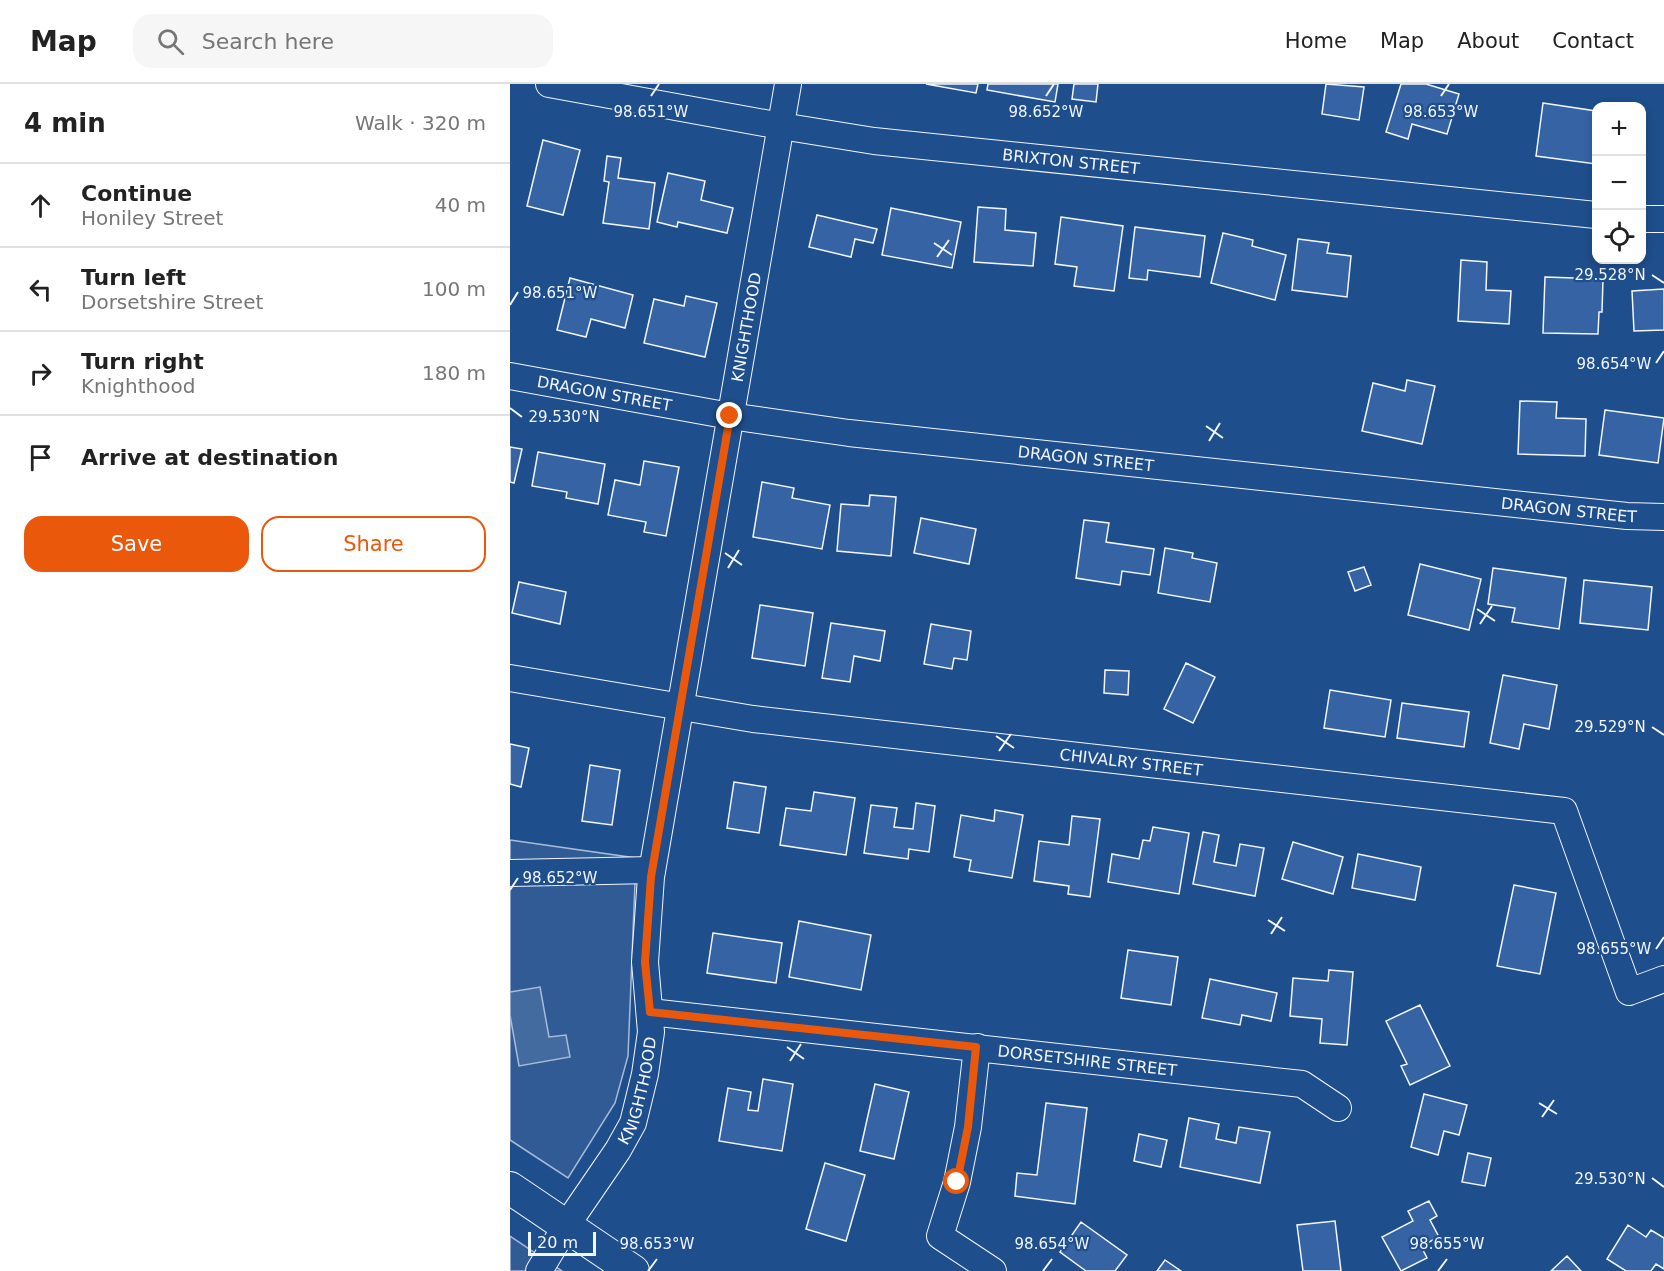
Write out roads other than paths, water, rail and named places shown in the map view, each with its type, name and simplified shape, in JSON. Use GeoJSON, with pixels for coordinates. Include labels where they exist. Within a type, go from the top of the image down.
{"type":"FeatureCollection","features":[{"type":"Feature","properties":{"kind":"main road"},"geometry":{"type":"LineString","coordinates":[[510,1188],[633,1271]]}},
{"type":"Feature","properties":{"kind":"street","name":"BRIXTON STREET"},"geometry":{"type":"LineString","coordinates":[[549,84],[874,141],[1592,215]]}},
{"type":"Feature","properties":{"kind":"street","name":"KNIGHTHOOD"},"geometry":{"type":"LineString","coordinates":[[539,1271],[566,1226],[618,1150],[633,1123],[645,1074],[651,1032],[645,962],[652,870],[788,84]]}},
{"type":"Feature","properties":{"kind":"street"},"geometry":{"type":"LineString","coordinates":[[1646,219],[1664,219]]}},
{"type":"Feature","properties":{"kind":"street","name":"DRAGON STREET"},"geometry":{"type":"LineString","coordinates":[[510,376],[730,416],[849,433],[1615,515],[1664,517]]}},
{"type":"Feature","properties":{"kind":"street","name":"CHIVALRY STREET"},"geometry":{"type":"LineString","coordinates":[[510,678],[753,719],[1563,811],[1629,992],[1664,979]]}},
{"type":"Feature","properties":{"kind":"street"},"geometry":{"type":"LineString","coordinates":[[510,873],[652,870]]}},
{"type":"Feature","properties":{"kind":"street","name":"DORSETSHIRE STREET"},"geometry":{"type":"LineString","coordinates":[[650,1012],[1302,1084],[1338,1108]]}},
{"type":"Feature","properties":{"kind":"street"},"geometry":{"type":"LineString","coordinates":[[976,1047],[968,1127],[957,1182],[940,1236],[993,1271]]}}]}
